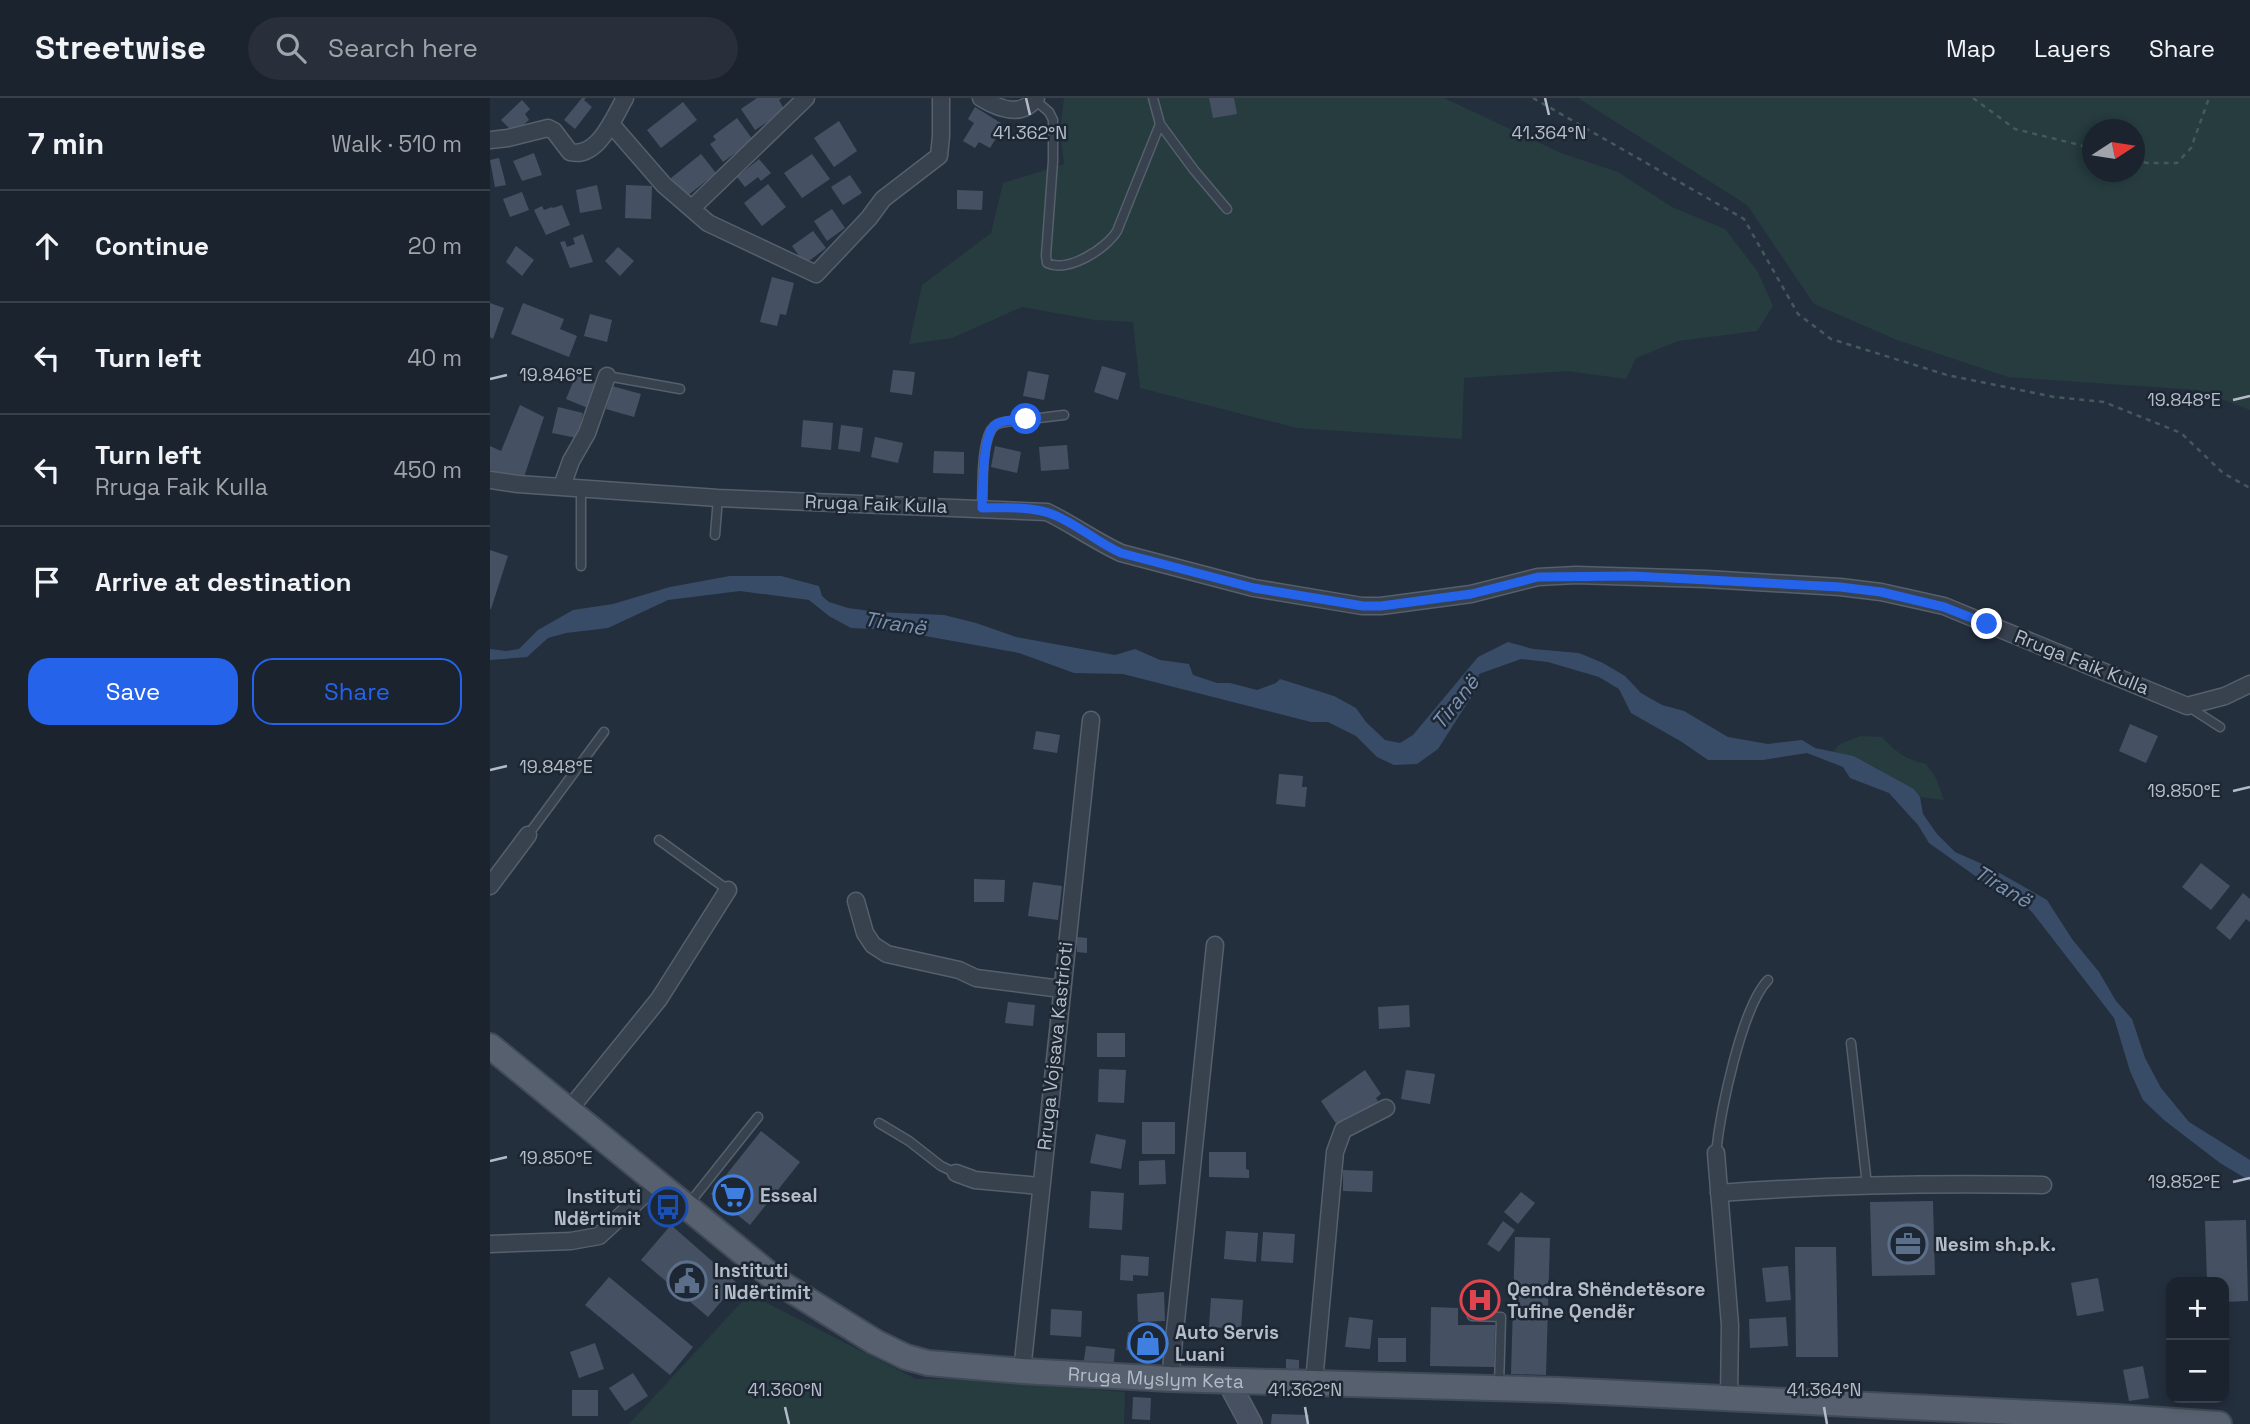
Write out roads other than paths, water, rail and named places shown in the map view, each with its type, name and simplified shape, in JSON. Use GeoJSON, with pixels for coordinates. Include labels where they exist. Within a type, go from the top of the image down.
{"type":"FeatureCollection","features":[{"type":"Feature","properties":{"kind":"main road","name":"Rruga Myslym Keta"},"geometry":{"type":"LineString","coordinates":[[490,1046],[780,1283],[875,1342],[906,1357],[928,1363],[1170,1379],[1729,1398],[2220,1424]]}},
{"type":"Feature","properties":{"kind":"street"},"geometry":{"type":"LineString","coordinates":[[490,140],[548,128],[554,131],[564,147],[576,154],[584,152],[598,141],[611,124],[625,98]]}},
{"type":"Feature","properties":{"kind":"street"},"geometry":{"type":"LineString","coordinates":[[692,208],[806,98]]}},
{"type":"Feature","properties":{"kind":"street"},"geometry":{"type":"LineString","coordinates":[[611,124],[648,169],[708,223],[816,274],[869,218],[883,199],[939,156],[942,98]]}},
{"type":"Feature","properties":{"kind":"street"},"geometry":{"type":"LineString","coordinates":[[985,100],[1014,111],[1024,109],[1035,99]]}},
{"type":"Feature","properties":{"kind":"street"},"geometry":{"type":"LineString","coordinates":[[562,486],[571,461],[587,433],[607,376]]}},
{"type":"Feature","properties":{"kind":"street","name":"Rruga Faik Kulla"},"geometry":{"type":"LineString","coordinates":[[490,480],[718,498],[1047,512],[1121,553],[1254,588],[1363,606],[1471,594],[1538,577],[1576,575],[1706,579],[1881,592],[1944,607],[2187,706]]}},
{"type":"Feature","properties":{"kind":"street"},"geometry":{"type":"LineString","coordinates":[[2187,706],[2225,696],[2250,684]]}},
{"type":"Feature","properties":{"kind":"street","name":"Rruga Vojsava Kastrioti"},"geometry":{"type":"LineString","coordinates":[[1021,1371],[1091,720]]}},
{"type":"Feature","properties":{"kind":"street"},"geometry":{"type":"LineString","coordinates":[[490,886],[528,835]]}},
{"type":"Feature","properties":{"kind":"street"},"geometry":{"type":"LineString","coordinates":[[569,1110],[659,999],[728,890]]}},
{"type":"Feature","properties":{"kind":"street"},"geometry":{"type":"LineString","coordinates":[[856,901],[865,933],[873,945],[887,954],[959,970],[976,978],[1062,989]]}},
{"type":"Feature","properties":{"kind":"street"},"geometry":{"type":"LineString","coordinates":[[1170,1379],[1215,945]]}},
{"type":"Feature","properties":{"kind":"street"},"geometry":{"type":"LineString","coordinates":[[1314,1382],[1335,1152],[1343,1130],[1386,1108]]}},
{"type":"Feature","properties":{"kind":"street"},"geometry":{"type":"LineString","coordinates":[[1717,1153],[1730,1325],[1729,1398]]}},
{"type":"Feature","properties":{"kind":"street"},"geometry":{"type":"LineString","coordinates":[[956,1173],[975,1180],[1040,1186]]}},
{"type":"Feature","properties":{"kind":"street"},"geometry":{"type":"LineString","coordinates":[[490,1244],[571,1241],[599,1236],[658,1182]]}},
{"type":"Feature","properties":{"kind":"street"},"geometry":{"type":"LineString","coordinates":[[1719,1193],[1935,1183],[2043,1185]]}},
{"type":"Feature","properties":{"kind":"street"},"geometry":{"type":"LineString","coordinates":[[1228,1381],[1251,1424]]}},
{"type":"Feature","properties":{"kind":"lane"},"geometry":{"type":"LineString","coordinates":[[1153,98],[1160,124],[1227,209]]}},
{"type":"Feature","properties":{"kind":"lane"},"geometry":{"type":"LineString","coordinates":[[1035,99],[1049,112],[1052,120],[1046,256],[1047,263],[1053,266],[1063,267],[1111,242],[1160,124]]}},
{"type":"Feature","properties":{"kind":"lane"},"geometry":{"type":"LineString","coordinates":[[607,376],[680,388]]}},
{"type":"Feature","properties":{"kind":"lane"},"geometry":{"type":"LineString","coordinates":[[982,508],[986,456],[992,428],[1005,422],[1063,415]]}},
{"type":"Feature","properties":{"kind":"lane"},"geometry":{"type":"LineString","coordinates":[[581,488],[581,566]]}},
{"type":"Feature","properties":{"kind":"lane"},"geometry":{"type":"LineString","coordinates":[[715,535],[718,498]]}},
{"type":"Feature","properties":{"kind":"lane","name":"Rruga Faik Kulla"},"geometry":{"type":"LineString","coordinates":[[2187,706],[2220,727]]}},
{"type":"Feature","properties":{"kind":"lane"},"geometry":{"type":"LineString","coordinates":[[528,835],[604,732]]}},
{"type":"Feature","properties":{"kind":"lane"},"geometry":{"type":"LineString","coordinates":[[659,840],[728,890]]}},
{"type":"Feature","properties":{"kind":"lane"},"geometry":{"type":"LineString","coordinates":[[1717,1153],[1720,1122],[1744,1029],[1760,988],[1768,980]]}},
{"type":"Feature","properties":{"kind":"lane"},"geometry":{"type":"LineString","coordinates":[[1851,1043],[1867,1185]]}},
{"type":"Feature","properties":{"kind":"lane"},"geometry":{"type":"LineString","coordinates":[[687,1206],[758,1118]]}},
{"type":"Feature","properties":{"kind":"lane"},"geometry":{"type":"LineString","coordinates":[[878,1123],[909,1141],[941,1166],[956,1173]]}},
{"type":"Feature","properties":{"kind":"lane"},"geometry":{"type":"LineString","coordinates":[[1472,1316],[1501,1317],[1499,1389]]}},
{"type":"Feature","properties":{"kind":"water","name":"Tiranë"},"geometry":{"type":"Polygon","coordinates":[[[730,576],[781,576],[819,586],[822,596],[829,602],[848,608],[944,615],[1016,637],[1115,655],[1135,649],[1160,660],[1189,664],[1193,675],[1217,683],[1230,683],[1257,690],[1280,679],[1334,696],[1356,708],[1385,740],[1400,743],[1413,735],[1478,657],[1508,642],[1533,649],[1579,653],[1603,663],[1625,676],[1641,693],[1662,705],[1684,711],[1728,737],[1768,744],[1802,740],[1815,748],[1854,756],[1914,789],[1920,797],[1923,814],[1937,834],[1955,852],[1989,867],[2047,900],[2072,939],[2099,972],[2116,1001],[2132,1019],[2145,1058],[2161,1088],[2189,1122],[2250,1160],[2250,1181],[2220,1163],[2164,1120],[2143,1100],[2130,1071],[2114,1018],[2032,912],[2017,897],[1995,890],[1929,843],[1918,825],[1889,793],[1850,778],[1843,767],[1807,753],[1763,760],[1708,760],[1631,713],[1619,689],[1599,677],[1548,662],[1521,659],[1479,674],[1477,688],[1438,749],[1417,764],[1394,765],[1377,757],[1356,736],[1328,722],[1311,722],[1123,674],[1074,673],[1019,653],[892,630],[851,628],[829,616],[809,600],[740,591],[668,600],[608,628],[548,638],[527,657],[490,660],[490,649],[519,649],[538,630],[573,610],[613,604],[670,587],[730,576]]]}},
{"type":"Feature","properties":{"kind":"place","name":"Esseal"},"geometry":{"type":"Point","coordinates":[733,1195]}},
{"type":"Feature","properties":{"kind":"place","name":"Instituti Ndërtimit"},"geometry":{"type":"Point","coordinates":[668,1207]}},
{"type":"Feature","properties":{"kind":"place","name":"Nesim sh.p.k."},"geometry":{"type":"Point","coordinates":[1908,1244]}},
{"type":"Feature","properties":{"kind":"place","name":"Instituti i Ndërtimit"},"geometry":{"type":"Point","coordinates":[687,1281]}},
{"type":"Feature","properties":{"kind":"place","name":"Qendra Shëndetësore Tufine Qendër"},"geometry":{"type":"Point","coordinates":[1480,1300]}},
{"type":"Feature","properties":{"kind":"place","name":"Auto Servis Luani"},"geometry":{"type":"Point","coordinates":[1148,1343]}}]}
